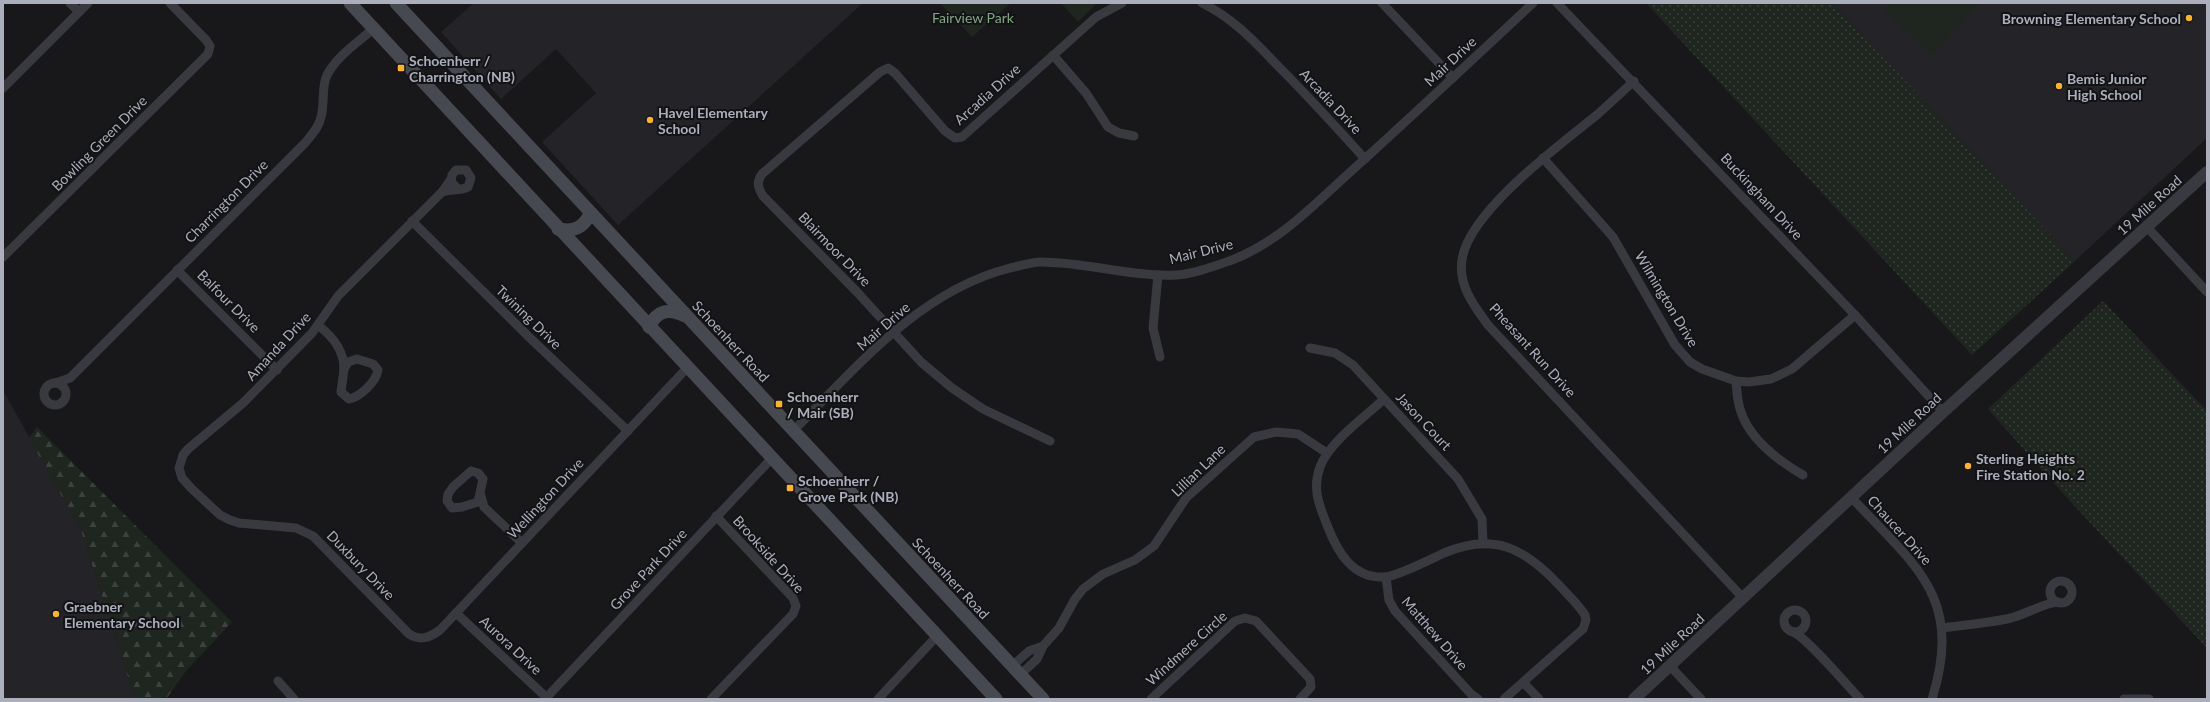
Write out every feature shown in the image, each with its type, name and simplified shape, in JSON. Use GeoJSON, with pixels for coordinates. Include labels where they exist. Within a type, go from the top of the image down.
{"type":"FeatureCollection","features":[{"type":"Feature","properties":{"kind":"main road"},"geometry":{"type":"LineString","coordinates":[[350,3],[687,368],[996,699]]}},
{"type":"Feature","properties":{"kind":"main road","name":"Schoenherr Road"},"geometry":{"type":"LineString","coordinates":[[396,3],[590,214],[1043,699]]}},
{"type":"Feature","properties":{"kind":"main road"},"geometry":{"type":"LineString","coordinates":[[558,229],[568,231],[580,227],[590,214]]}},
{"type":"Feature","properties":{"kind":"main road"},"geometry":{"type":"LineString","coordinates":[[649,327],[655,316],[664,311],[677,312],[687,317]]}},
{"type":"Feature","properties":{"kind":"street"},"geometry":{"type":"LineString","coordinates":[[70,3],[79,12]]}},
{"type":"Feature","properties":{"kind":"street"},"geometry":{"type":"LineString","coordinates":[[3,88],[88,3]]}},
{"type":"Feature","properties":{"kind":"street","name":"Bowling Green Drive"},"geometry":{"type":"LineString","coordinates":[[3,257],[204,58],[210,46],[170,3]]}},
{"type":"Feature","properties":{"kind":"street","name":"Arcadia Drive"},"geometry":{"type":"LineString","coordinates":[[758,186],[758,180],[762,174],[880,72],[888,68],[895,73],[945,131],[955,138],[962,137],[1096,17],[1122,3]]}},
{"type":"Feature","properties":{"kind":"street","name":"Arcadia Drive"},"geometry":{"type":"LineString","coordinates":[[1202,3],[1219,11],[1245,32],[1317,105],[1365,159]]}},
{"type":"Feature","properties":{"kind":"street"},"geometry":{"type":"LineString","coordinates":[[1382,3],[1453,78]]}},
{"type":"Feature","properties":{"kind":"street","name":"Mair Drive"},"geometry":{"type":"LineString","coordinates":[[792,431],[893,332],[914,316],[963,287],[997,272],[1038,262],[1064,263],[1178,275],[1215,265],[1252,251],[1300,217],[1365,159],[1533,3]]}},
{"type":"Feature","properties":{"kind":"street","name":"Buckingham Drive"},"geometry":{"type":"LineString","coordinates":[[1557,3],[1634,81],[1856,315],[1943,412]]}},
{"type":"Feature","properties":{"kind":"street","name":"Charrington Drive"},"geometry":{"type":"LineString","coordinates":[[70,378],[65,399],[60,404],[53,405],[47,403],[44,391],[48,385],[70,378],[316,130],[321,118],[324,86],[327,75],[341,58],[373,29]]}},
{"type":"Feature","properties":{"kind":"street"},"geometry":{"type":"LineString","coordinates":[[1052,55],[1086,93],[1108,126],[1119,133],[1134,136]]}},
{"type":"Feature","properties":{"kind":"street","name":"Pheasant Run Drive"},"geometry":{"type":"LineString","coordinates":[[1634,81],[1543,158],[1485,214],[1468,238],[1461,261],[1462,274],[1468,294],[1488,325],[1743,598]]}},
{"type":"Feature","properties":{"kind":"street","name":"Wilmington Drive"},"geometry":{"type":"LineString","coordinates":[[1543,158],[1613,237],[1675,345],[1682,353],[1702,369],[1736,381],[1759,381],[1782,374],[1810,355],[1856,315]]}},
{"type":"Feature","properties":{"kind":"street"},"geometry":{"type":"LineString","coordinates":[[442,192],[450,189],[458,189],[465,188],[470,184],[470,174],[466,170],[459,169],[453,172],[451,179],[453,185],[458,189]]}},
{"type":"Feature","properties":{"kind":"street","name":"19 Mile Road"},"geometry":{"type":"LineString","coordinates":[[1634,699],[1943,412],[2207,172]]}},
{"type":"Feature","properties":{"kind":"street","name":"Amanda Drive"},"geometry":{"type":"LineString","coordinates":[[179,468],[183,455],[188,449],[243,403],[277,370],[318,326],[328,308],[338,296],[442,192],[451,179]]}},
{"type":"Feature","properties":{"kind":"street","name":"Blairmoor Drive"},"geometry":{"type":"LineString","coordinates":[[758,186],[763,196],[921,362],[952,388],[983,409],[1050,440]]}},
{"type":"Feature","properties":{"kind":"street","name":"Twining Drive"},"geometry":{"type":"LineString","coordinates":[[412,221],[529,338],[628,430]]}},
{"type":"Feature","properties":{"kind":"street"},"geometry":{"type":"LineString","coordinates":[[2147,227],[2207,292]]}},
{"type":"Feature","properties":{"kind":"street","name":"Balfour Drive"},"geometry":{"type":"LineString","coordinates":[[177,270],[277,370]]}},
{"type":"Feature","properties":{"kind":"street"},"geometry":{"type":"LineString","coordinates":[[1158,274],[1153,328],[1160,357]]}},
{"type":"Feature","properties":{"kind":"street"},"geometry":{"type":"LineString","coordinates":[[318,326],[332,338],[343,355],[344,369],[341,392],[349,399],[355,398],[377,375],[378,370],[373,364],[343,355]]}},
{"type":"Feature","properties":{"kind":"street","name":"Jason Court"},"geometry":{"type":"LineString","coordinates":[[1310,348],[1335,353],[1346,360],[1458,479],[1482,519],[1483,542]]}},
{"type":"Feature","properties":{"kind":"street"},"geometry":{"type":"LineString","coordinates":[[344,369],[348,362],[357,359]]}},
{"type":"Feature","properties":{"kind":"street","name":"Wellington Drive"},"geometry":{"type":"LineString","coordinates":[[419,638],[432,635],[456,613],[687,368]]}},
{"type":"Feature","properties":{"kind":"street"},"geometry":{"type":"LineString","coordinates":[[1736,381],[1741,413],[1748,426],[1774,454],[1803,475]]}},
{"type":"Feature","properties":{"kind":"street"},"geometry":{"type":"LineString","coordinates":[[55,383],[62,386],[66,392]]}},
{"type":"Feature","properties":{"kind":"street"},"geometry":{"type":"LineString","coordinates":[[1384,399],[1327,453],[1320,466],[1315,483],[1316,496],[1338,550],[1350,565],[1359,570],[1386,577],[1456,548],[1483,542],[1505,547],[1530,559],[1544,569],[1585,615],[1586,620],[1582,628],[1524,683],[1504,699]]}},
{"type":"Feature","properties":{"kind":"street","name":"Lillian Lane"},"geometry":{"type":"LineString","coordinates":[[1016,670],[1037,659],[1043,646],[1059,628],[1075,599],[1083,589],[1103,574],[1135,560],[1154,546],[1186,498],[1254,437],[1276,432],[1298,434],[1327,453]]}},
{"type":"Feature","properties":{"kind":"street","name":"Grove Park Drive"},"geometry":{"type":"LineString","coordinates":[[546,698],[772,458]]}},
{"type":"Feature","properties":{"kind":"street","name":"Duxbury Drive"},"geometry":{"type":"LineString","coordinates":[[179,468],[182,478],[192,489],[220,514],[230,520],[239,523],[296,528],[313,536],[404,629],[419,638]]}},
{"type":"Feature","properties":{"kind":"street"},"geometry":{"type":"LineString","coordinates":[[471,471],[478,473],[483,479],[481,496],[478,502],[471,505],[452,508],[447,498],[460,480],[471,471]]}},
{"type":"Feature","properties":{"kind":"street"},"geometry":{"type":"LineString","coordinates":[[481,496],[484,507],[522,543]]}},
{"type":"Feature","properties":{"kind":"street","name":"Chaucer Drive"},"geometry":{"type":"LineString","coordinates":[[1851,497],[1919,571],[1933,594],[1942,628],[1942,660],[1932,699]]}},
{"type":"Feature","properties":{"kind":"street"},"geometry":{"type":"LineString","coordinates":[[471,505],[484,507]]}},
{"type":"Feature","properties":{"kind":"street","name":"Brookside Drive"},"geometry":{"type":"LineString","coordinates":[[711,699],[793,614],[796,606],[793,598],[716,516]]}},
{"type":"Feature","properties":{"kind":"street","name":"Matthew Drive"},"geometry":{"type":"LineString","coordinates":[[1386,577],[1389,600],[1394,611],[1471,694],[1478,699]]}},
{"type":"Feature","properties":{"kind":"street"},"geometry":{"type":"LineString","coordinates":[[1942,628],[2009,618],[2037,610],[2045,605],[2065,602],[2070,597],[2072,591],[2069,584],[2059,581],[2053,585],[2045,605]]}},
{"type":"Feature","properties":{"kind":"street"},"geometry":{"type":"LineString","coordinates":[[2050,592],[2053,598],[2058,602]]}},
{"type":"Feature","properties":{"kind":"street"},"geometry":{"type":"LineString","coordinates":[[1805,639],[1806,619],[1803,613],[1796,610],[1790,612],[1784,621],[1787,628],[1805,639],[1813,650],[1860,699]]}},
{"type":"Feature","properties":{"kind":"street","name":"Aurora Drive"},"geometry":{"type":"LineString","coordinates":[[456,613],[546,698]]}},
{"type":"Feature","properties":{"kind":"street","name":"Windmere Circle"},"geometry":{"type":"LineString","coordinates":[[1151,699],[1235,621],[1245,618],[1256,621],[1310,679],[1311,686],[1300,699]]}},
{"type":"Feature","properties":{"kind":"street"},"geometry":{"type":"LineString","coordinates":[[1793,632],[1797,632],[1805,626]]}},
{"type":"Feature","properties":{"kind":"street"},"geometry":{"type":"LineString","coordinates":[[883,697],[937,636]]}},
{"type":"Feature","properties":{"kind":"street"},"geometry":{"type":"LineString","coordinates":[[1670,666],[1701,699]]}},
{"type":"Feature","properties":{"kind":"street"},"geometry":{"type":"LineString","coordinates":[[278,681],[294,699]]}},
{"type":"Feature","properties":{"kind":"street"},"geometry":{"type":"LineString","coordinates":[[1524,683],[1539,699]]}},
{"type":"Feature","properties":{"kind":"street"},"geometry":{"type":"LineString","coordinates":[[2124,699],[2149,699]]}},
{"type":"Feature","properties":{"kind":"shaded area","name":"Havel Elementary School"},"geometry":{"type":"Polygon","coordinates":[[[474,3],[863,3],[618,225],[542,142],[596,93],[556,49],[501,99],[441,32],[474,3]]]}},
{"type":"Feature","properties":{"kind":"shaded area","name":"Bemis Junior High School"},"geometry":{"type":"Polygon","coordinates":[[[1832,3],[2207,3],[2207,138],[2075,261],[1832,3]]]}},
{"type":"Feature","properties":{"kind":"shaded area","name":"Graebner Elementary School"},"geometry":{"type":"Polygon","coordinates":[[[3,390],[81,530],[135,699],[3,699],[3,390]]]}},
{"type":"Feature","properties":{"kind":"green space","name":"Fairview Park"},"geometry":{"type":"Polygon","coordinates":[[[940,3],[1011,3],[972,37],[940,3]]]}},
{"type":"Feature","properties":{"kind":"green space"},"geometry":{"type":"Polygon","coordinates":[[[1061,3],[1097,3],[1078,22],[1061,3]]]}},
{"type":"Feature","properties":{"kind":"green space"},"geometry":{"type":"Polygon","coordinates":[[[1646,3],[1832,3],[2075,261],[1972,355],[1646,3]]]}},
{"type":"Feature","properties":{"kind":"green space"},"geometry":{"type":"Polygon","coordinates":[[[1891,3],[1980,3],[1932,55],[1884,11],[1891,3]]]}},
{"type":"Feature","properties":{"kind":"green space"},"geometry":{"type":"Polygon","coordinates":[[[2103,301],[2207,411],[2207,648],[2069,500],[1988,409],[2103,301]]]}},
{"type":"Feature","properties":{"kind":"green space"},"geometry":{"type":"Polygon","coordinates":[[[37,427],[232,622],[186,671],[166,699],[135,699],[81,530],[29,438],[37,427]]]}},
{"type":"Feature","properties":{"kind":"place","name":"Browning Elementary School"},"geometry":{"type":"Point","coordinates":[2189,18]}},
{"type":"Feature","properties":{"kind":"place","name":"Schoenherr / Charrington (NB)"},"geometry":{"type":"Point","coordinates":[401,68]}},
{"type":"Feature","properties":{"kind":"place","name":"Bemis Junior High School"},"geometry":{"type":"Point","coordinates":[2059,86]}},
{"type":"Feature","properties":{"kind":"place","name":"Havel Elementary School"},"geometry":{"type":"Point","coordinates":[650,120]}},
{"type":"Feature","properties":{"kind":"place","name":"Schoenherr / Mair (SB)"},"geometry":{"type":"Point","coordinates":[779,404]}},
{"type":"Feature","properties":{"kind":"place","name":"Sterling Heights Fire Station No. 2"},"geometry":{"type":"Point","coordinates":[1968,466]}},
{"type":"Feature","properties":{"kind":"place","name":"Schoenherr / Grove Park (NB)"},"geometry":{"type":"Point","coordinates":[790,488]}},
{"type":"Feature","properties":{"kind":"place","name":"Graebner Elementary School"},"geometry":{"type":"Point","coordinates":[56,614]}}]}
